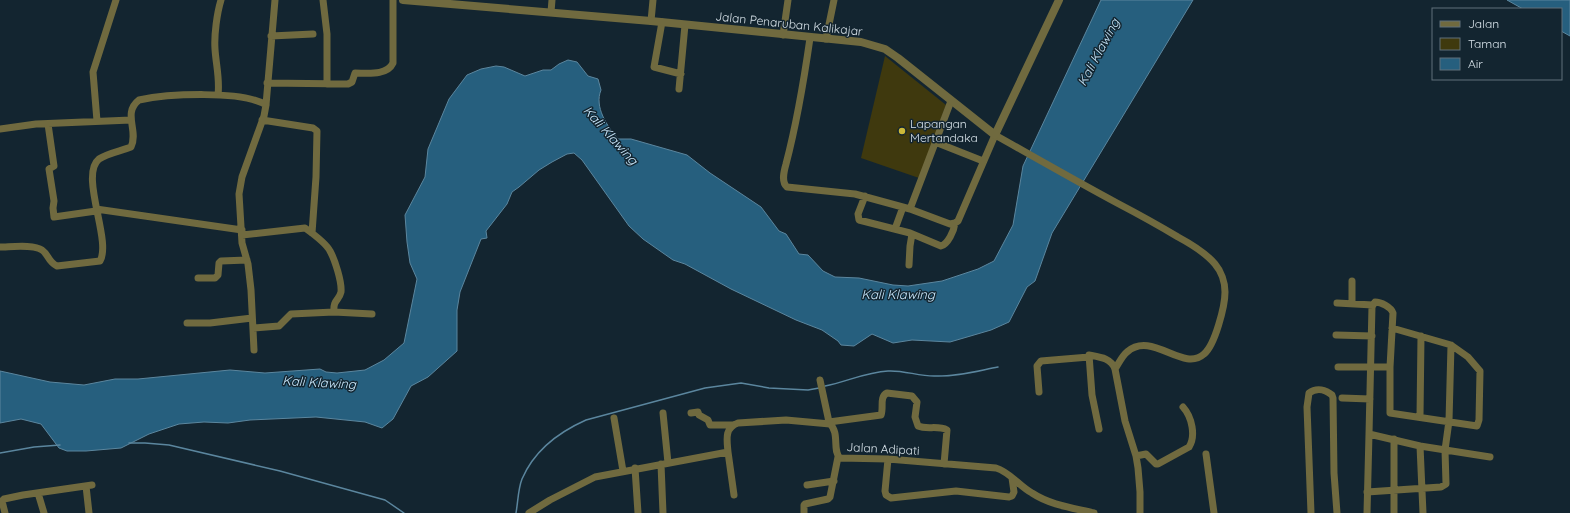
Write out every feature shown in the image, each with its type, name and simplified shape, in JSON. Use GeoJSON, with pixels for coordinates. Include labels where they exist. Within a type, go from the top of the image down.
{"type":"FeatureCollection","features":[{"type":"Feature","properties":{"kind":"street"},"geometry":{"type":"LineString","coordinates":[[97,121],[93,72],[116,0]]}},
{"type":"Feature","properties":{"kind":"street"},"geometry":{"type":"LineString","coordinates":[[218,95],[219,73],[215,46],[221,0]]}},
{"type":"Feature","properties":{"kind":"street"},"geometry":{"type":"LineString","coordinates":[[254,350],[251,290],[247,260],[242,243],[240,194],[241,181],[266,105],[275,0]]}},
{"type":"Feature","properties":{"kind":"street"},"geometry":{"type":"LineString","coordinates":[[323,0],[327,34],[327,84]]}},
{"type":"Feature","properties":{"kind":"street"},"geometry":{"type":"LineString","coordinates":[[267,83],[350,84],[355,73],[382,72],[391,68],[393,63],[393,0]]}},
{"type":"Feature","properties":{"kind":"street","name":"Jalan Penaruban Kalikajar"},"geometry":{"type":"LineString","coordinates":[[403,0],[662,22],[861,42],[885,49],[898,58],[995,135]]}},
{"type":"Feature","properties":{"kind":"street"},"geometry":{"type":"LineString","coordinates":[[551,12],[552,0]]}},
{"type":"Feature","properties":{"kind":"street"},"geometry":{"type":"LineString","coordinates":[[651,21],[653,0]]}},
{"type":"Feature","properties":{"kind":"street"},"geometry":{"type":"LineString","coordinates":[[783,35],[788,0]]}},
{"type":"Feature","properties":{"kind":"street"},"geometry":{"type":"LineString","coordinates":[[826,39],[834,0]]}},
{"type":"Feature","properties":{"kind":"street"},"geometry":{"type":"LineString","coordinates":[[865,196],[858,214],[859,220],[912,234],[943,246],[953,231],[955,223],[958,221],[983,161],[1059,0]]}},
{"type":"Feature","properties":{"kind":"street"},"geometry":{"type":"LineString","coordinates":[[662,22],[654,68],[681,74]]}},
{"type":"Feature","properties":{"kind":"street"},"geometry":{"type":"LineString","coordinates":[[679,89],[685,25]]}},
{"type":"Feature","properties":{"kind":"street"},"geometry":{"type":"LineString","coordinates":[[271,36],[313,34]]}},
{"type":"Feature","properties":{"kind":"street"},"geometry":{"type":"LineString","coordinates":[[810,38],[795,130],[784,170],[784,185],[790,188],[847,192],[907,208],[950,224],[955,223]]}},
{"type":"Feature","properties":{"kind":"street"},"geometry":{"type":"LineString","coordinates":[[0,247],[36,248],[42,250],[52,264],[57,266],[100,261],[102,257],[102,246],[92,177],[93,166],[99,159],[131,147],[133,139],[131,109],[139,100],[218,95],[253,98],[266,105]]}},
{"type":"Feature","properties":{"kind":"street"},"geometry":{"type":"LineString","coordinates":[[895,229],[907,208],[951,101]]}},
{"type":"Feature","properties":{"kind":"street"},"geometry":{"type":"LineString","coordinates":[[0,129],[48,124],[131,120]]}},
{"type":"Feature","properties":{"kind":"street"},"geometry":{"type":"LineString","coordinates":[[262,120],[313,128],[317,132],[312,233]]}},
{"type":"Feature","properties":{"kind":"street"},"geometry":{"type":"LineString","coordinates":[[48,124],[54,166],[49,169],[54,201],[54,217],[96,210],[242,233],[305,228],[330,250],[339,277],[341,293],[334,302],[334,312]]}},
{"type":"Feature","properties":{"kind":"street"},"geometry":{"type":"LineString","coordinates":[[995,135],[1191,244],[1215,264],[1221,273],[1225,292],[1224,306],[1212,343],[1201,357],[1191,359],[1184,358],[1149,345],[1138,346],[1126,352],[1115,369]]}},
{"type":"Feature","properties":{"kind":"street"},"geometry":{"type":"LineString","coordinates":[[935,142],[983,161]]}},
{"type":"Feature","properties":{"kind":"street"},"geometry":{"type":"LineString","coordinates":[[909,265],[912,234]]}},
{"type":"Feature","properties":{"kind":"street"},"geometry":{"type":"LineString","coordinates":[[198,278],[216,278],[218,275],[219,263],[221,261],[247,260]]}},
{"type":"Feature","properties":{"kind":"street"},"geometry":{"type":"LineString","coordinates":[[1352,282],[1352,304]]}},
{"type":"Feature","properties":{"kind":"street"},"geometry":{"type":"LineString","coordinates":[[1337,304],[1373,304],[1378,302],[1391,309],[1393,313],[1392,328],[1390,367],[1390,413],[1477,426],[1480,420],[1480,371],[1468,357],[1451,346],[1392,328]]}},
{"type":"Feature","properties":{"kind":"street"},"geometry":{"type":"LineString","coordinates":[[1367,513],[1373,304]]}},
{"type":"Feature","properties":{"kind":"street"},"geometry":{"type":"LineString","coordinates":[[253,328],[279,326],[291,314],[334,312],[372,314]]}},
{"type":"Feature","properties":{"kind":"street"},"geometry":{"type":"LineString","coordinates":[[187,323],[210,323],[252,318]]}},
{"type":"Feature","properties":{"kind":"street"},"geometry":{"type":"LineString","coordinates":[[1336,335],[1372,336]]}},
{"type":"Feature","properties":{"kind":"street"},"geometry":{"type":"LineString","coordinates":[[1420,417],[1421,336]]}},
{"type":"Feature","properties":{"kind":"street"},"geometry":{"type":"LineString","coordinates":[[1367,492],[1441,487],[1446,484],[1445,450],[1449,421],[1451,346]]}},
{"type":"Feature","properties":{"kind":"street"},"geometry":{"type":"LineString","coordinates":[[1039,392],[1038,366],[1041,361],[1089,357],[1090,355],[1109,360],[1113,363],[1124,421],[1136,456],[1140,492],[1140,513]]}},
{"type":"Feature","properties":{"kind":"street"},"geometry":{"type":"LineString","coordinates":[[1089,357],[1092,395],[1099,429]]}},
{"type":"Feature","properties":{"kind":"street"},"geometry":{"type":"LineString","coordinates":[[1338,367],[1390,367]]}},
{"type":"Feature","properties":{"kind":"street"},"geometry":{"type":"LineString","coordinates":[[820,380],[828,422]]}},
{"type":"Feature","properties":{"kind":"street"},"geometry":{"type":"LineString","coordinates":[[1311,513],[1307,407],[1310,393],[1318,390],[1328,392],[1333,398],[1334,467],[1337,513]]}},
{"type":"Feature","properties":{"kind":"street"},"geometry":{"type":"LineString","coordinates":[[691,412],[698,412],[699,415],[708,420],[710,425],[733,425],[776,420],[828,422],[881,415],[883,398],[887,393],[912,396],[917,402],[915,417],[918,426],[925,428],[944,428],[947,430],[944,464]]}},
{"type":"Feature","properties":{"kind":"street"},"geometry":{"type":"LineString","coordinates":[[1342,398],[1370,399]]}},
{"type":"Feature","properties":{"kind":"street"},"geometry":{"type":"LineString","coordinates":[[1136,456],[1146,454],[1156,464],[1158,464],[1189,447],[1193,438],[1192,428],[1188,413],[1183,407]]}},
{"type":"Feature","properties":{"kind":"street"},"geometry":{"type":"LineString","coordinates":[[663,413],[665,464],[663,513]]}},
{"type":"Feature","properties":{"kind":"street"},"geometry":{"type":"LineString","coordinates":[[614,418],[623,471]]}},
{"type":"Feature","properties":{"kind":"street","name":"Jalan Adipati"},"geometry":{"type":"LineString","coordinates":[[828,422],[833,426],[838,457],[888,459],[996,468],[1004,470],[1032,494],[1048,501],[1094,513]]}},
{"type":"Feature","properties":{"kind":"street"},"geometry":{"type":"LineString","coordinates":[[733,425],[728,432],[728,452],[734,495]]}},
{"type":"Feature","properties":{"kind":"street"},"geometry":{"type":"LineString","coordinates":[[1369,434],[1420,446],[1490,457]]}},
{"type":"Feature","properties":{"kind":"street"},"geometry":{"type":"LineString","coordinates":[[1394,440],[1394,513]]}},
{"type":"Feature","properties":{"kind":"street"},"geometry":{"type":"LineString","coordinates":[[1420,446],[1423,513]]}},
{"type":"Feature","properties":{"kind":"street"},"geometry":{"type":"LineString","coordinates":[[530,513],[595,477],[635,468],[728,452]]}},
{"type":"Feature","properties":{"kind":"street"},"geometry":{"type":"LineString","coordinates":[[1206,454],[1214,513]]}},
{"type":"Feature","properties":{"kind":"street"},"geometry":{"type":"LineString","coordinates":[[804,513],[805,504],[828,499],[830,497],[838,457]]}},
{"type":"Feature","properties":{"kind":"street"},"geometry":{"type":"LineString","coordinates":[[888,459],[885,491],[886,495],[891,498],[956,491],[1009,497],[1012,496],[1014,492],[1012,478]]}},
{"type":"Feature","properties":{"kind":"street"},"geometry":{"type":"LineString","coordinates":[[635,468],[638,513]]}},
{"type":"Feature","properties":{"kind":"street"},"geometry":{"type":"LineString","coordinates":[[807,485],[834,481]]}},
{"type":"Feature","properties":{"kind":"street"},"geometry":{"type":"LineString","coordinates":[[5,513],[2,504],[4,499],[89,486],[89,513]]}},
{"type":"Feature","properties":{"kind":"street"},"geometry":{"type":"LineString","coordinates":[[38,493],[44,513]]}},
{"type":"Feature","properties":{"kind":"green space","name":"Lapangan Mertandaka"},"geometry":{"type":"Polygon","coordinates":[[[885,56],[946,105],[919,178],[861,158],[885,56]]]}},
{"type":"Feature","properties":{"kind":"water","name":"Kali Klawing"},"geometry":{"type":"Polygon","coordinates":[[[1101,0],[1193,0],[1052,233],[1035,281],[1027,287],[1009,322],[991,330],[950,342],[912,340],[893,343],[872,334],[854,346],[841,345],[838,341],[822,330],[796,320],[731,289],[685,264],[673,260],[643,239],[629,226],[582,160],[574,153],[567,154],[539,170],[512,192],[507,204],[486,231],[487,238],[481,239],[460,292],[457,310],[457,351],[428,377],[411,386],[393,419],[382,428],[365,422],[316,417],[250,420],[228,423],[204,422],[179,424],[149,434],[121,448],[67,451],[59,448],[41,424],[21,419],[0,423],[0,371],[50,382],[84,385],[115,379],[138,379],[230,370],[265,373],[320,369],[326,372],[337,373],[365,370],[384,360],[404,343],[417,279],[410,263],[405,215],[425,177],[428,149],[449,99],[467,75],[481,69],[496,66],[504,67],[525,76],[543,70],[551,70],[568,60],[577,62],[588,76],[598,79],[601,90],[599,96],[600,110],[606,122],[618,139],[631,139],[687,155],[710,173],[761,207],[779,231],[786,234],[799,254],[808,255],[823,271],[835,277],[859,278],[893,285],[908,286],[942,281],[978,269],[994,261],[1013,225],[1023,166],[1101,0]]]}},
{"type":"Feature","properties":{"kind":"water"},"geometry":{"type":"Polygon","coordinates":[[[1507,0],[1570,0],[1570,36],[1562,32],[1562,8],[1521,8],[1507,0]]]}},
{"type":"Feature","properties":{"kind":"waterway"},"geometry":{"type":"LineString","coordinates":[[825,386],[880,372],[894,371],[928,376],[950,376],[998,367]]}},
{"type":"Feature","properties":{"kind":"waterway"},"geometry":{"type":"LineString","coordinates":[[516,513],[522,479],[533,460],[540,451],[566,430],[586,420],[705,388],[741,383],[769,388],[808,390],[819,388]]}},
{"type":"Feature","properties":{"kind":"waterway"},"geometry":{"type":"LineString","coordinates":[[129,443],[169,445],[280,471],[385,500],[404,513]]}},
{"type":"Feature","properties":{"kind":"waterway"},"geometry":{"type":"LineString","coordinates":[[0,453],[34,447],[60,445]]}},
{"type":"Feature","properties":{"kind":"place","name":"Lapangan Mertandaka"},"geometry":{"type":"Point","coordinates":[902,131]}}]}
